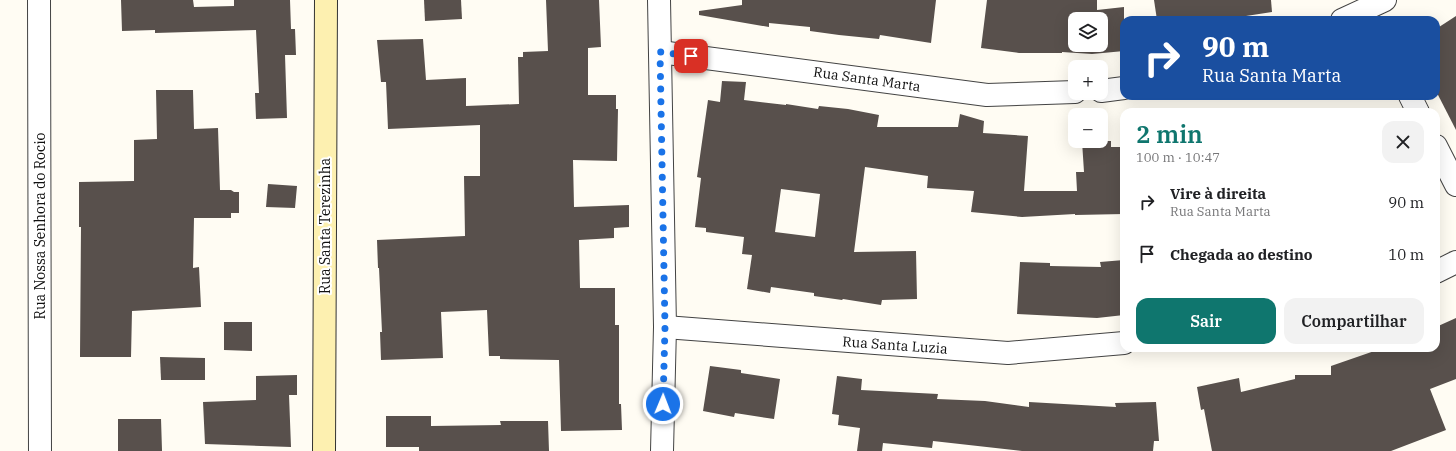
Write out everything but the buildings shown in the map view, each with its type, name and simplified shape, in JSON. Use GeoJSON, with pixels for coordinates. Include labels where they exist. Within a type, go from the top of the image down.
{"type":"FeatureCollection","features":[{"type":"Feature","properties":{"kind":"street","name":"Rua Nossa Senhora do Rocio"},"geometry":{"type":"LineString","coordinates":[[39,0],[40,451]]}},
{"type":"Feature","properties":{"kind":"street","name":"Rua Santa Terezinha"},"geometry":{"type":"LineString","coordinates":[[324,451],[326,0]]}},
{"type":"Feature","properties":{"kind":"street"},"geometry":{"type":"LineString","coordinates":[[659,0],[665,327],[662,451]]}},
{"type":"Feature","properties":{"kind":"street"},"geometry":{"type":"LineString","coordinates":[[1351,16],[1385,0]]}},
{"type":"Feature","properties":{"kind":"street","name":"Rua Santa Marta"},"geometry":{"type":"LineString","coordinates":[[660,52],[987,95],[1068,92]]}},
{"type":"Feature","properties":{"kind":"street"},"geometry":{"type":"LineString","coordinates":[[1108,90],[1120,89]]}},
{"type":"Feature","properties":{"kind":"street"},"geometry":{"type":"LineString","coordinates":[[1440,154],[1456,185]]}},
{"type":"Feature","properties":{"kind":"street"},"geometry":{"type":"LineString","coordinates":[[1440,270],[1456,262]]}},
{"type":"Feature","properties":{"kind":"street","name":"Rua Santa Luzia"},"geometry":{"type":"LineString","coordinates":[[665,327],[1008,353],[1120,343]]}},
{"type":"Feature","properties":{"kind":"route"},"geometry":{"type":"LineString","coordinates":[[663,404],[665,327],[660,52],[691,56]]}}]}
